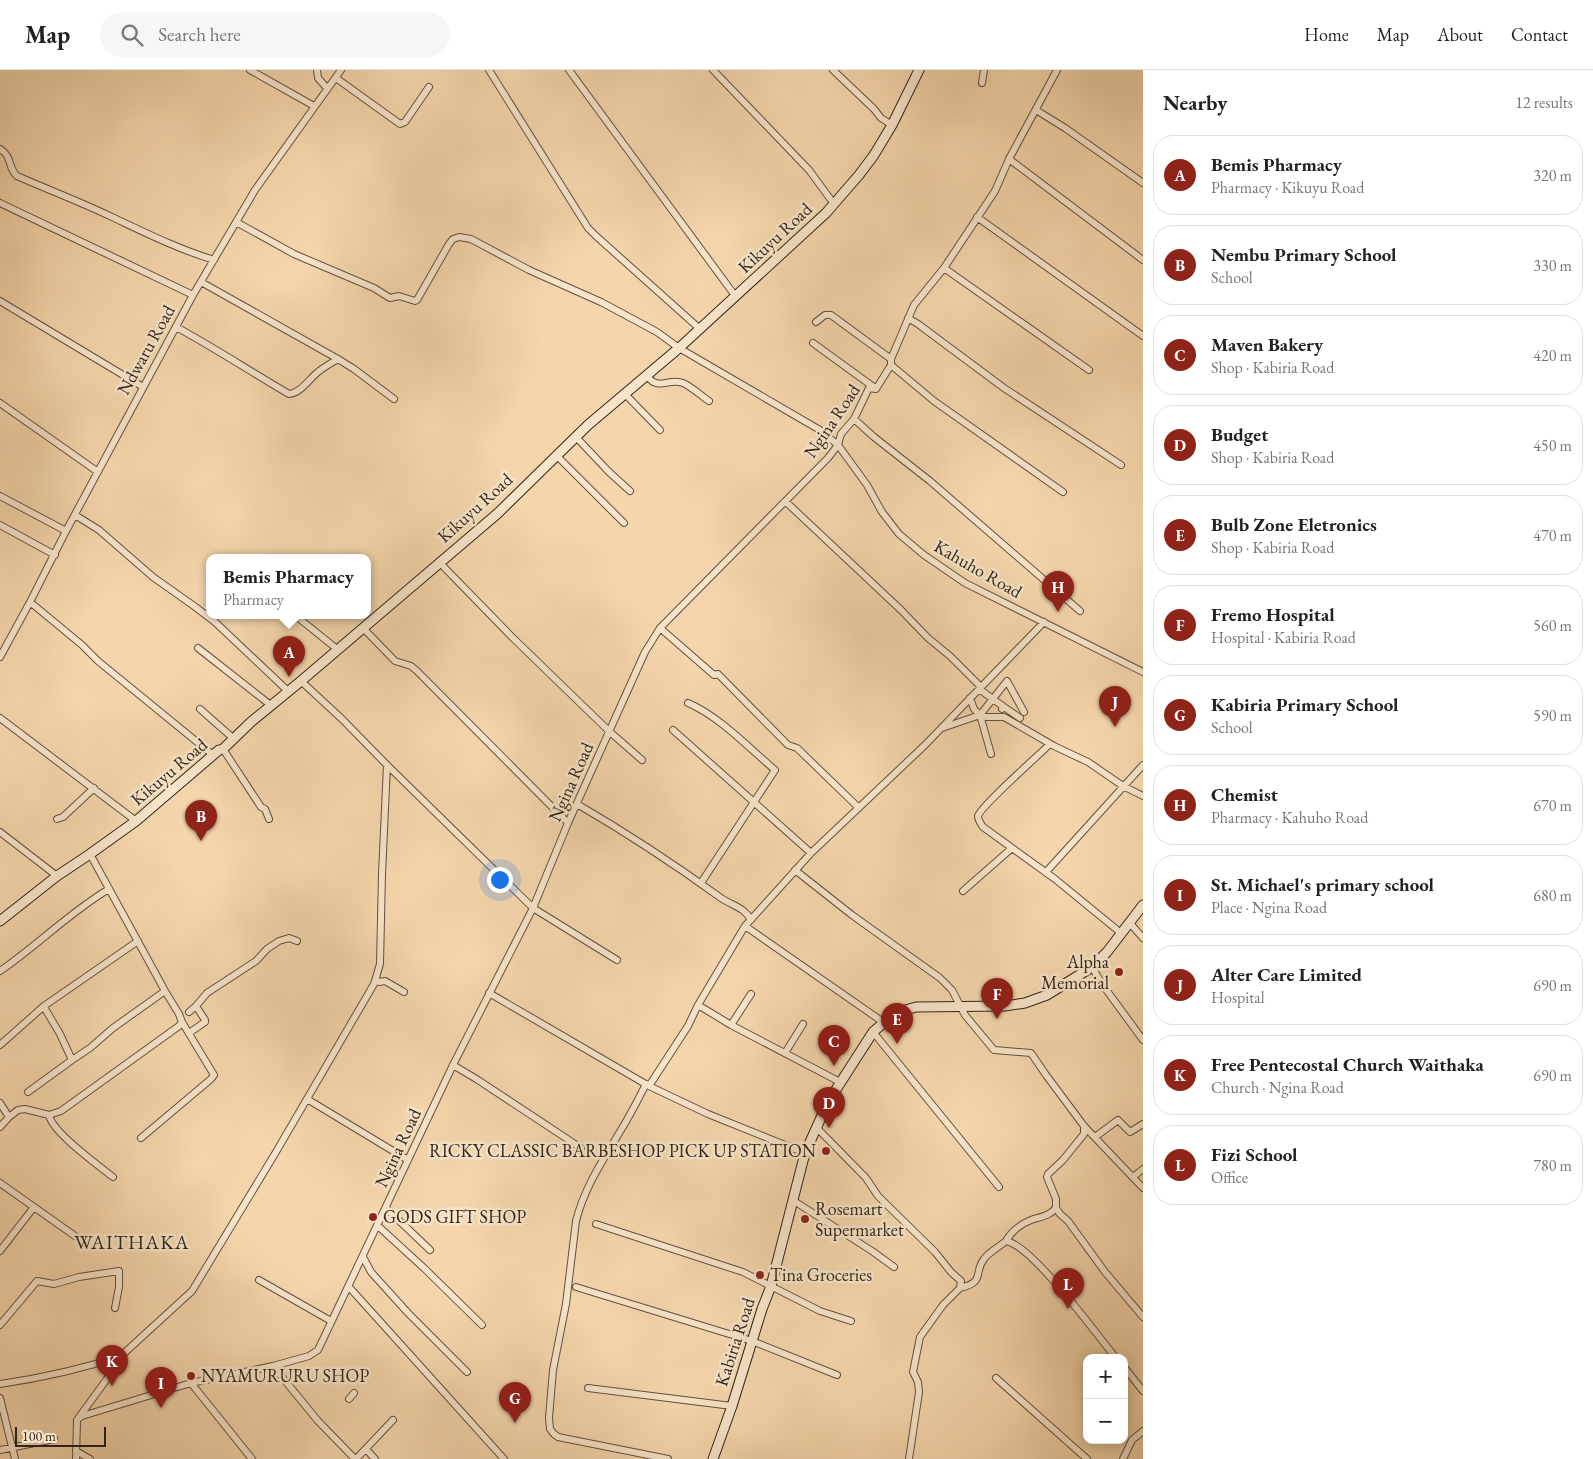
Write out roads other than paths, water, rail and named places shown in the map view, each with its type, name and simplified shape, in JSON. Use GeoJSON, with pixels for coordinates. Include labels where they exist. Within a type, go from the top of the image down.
{"type":"FeatureCollection","features":[{"type":"Feature","properties":{"kind":"main road","name":"Kikuyu Road"},"geometry":{"type":"LineString","coordinates":[[0,921],[57,876],[136,821],[219,750],[223,749],[251,722],[302,681],[497,514],[576,437],[736,297],[834,204],[860,175],[892,125],[919,70]]}},
{"type":"Feature","properties":{"kind":"main road","name":"Kabiria Road"},"geometry":{"type":"LineString","coordinates":[[713,1459],[771,1286],[805,1153],[828,1102],[873,1032],[895,1013],[916,1007],[960,1005],[1005,1006],[1025,1003],[1047,994],[1092,967],[1107,952],[1143,905]]}},
{"type":"Feature","properties":{"kind":"street"},"geometry":{"type":"LineString","coordinates":[[250,70],[314,106]]}},
{"type":"Feature","properties":{"kind":"street"},"geometry":{"type":"LineString","coordinates":[[317,70],[318,78],[327,88]]}},
{"type":"Feature","properties":{"kind":"street","name":"Ndwaru Road"},"geometry":{"type":"LineString","coordinates":[[0,657],[193,295],[255,190],[341,70]]}},
{"type":"Feature","properties":{"kind":"street"},"geometry":{"type":"LineString","coordinates":[[489,70],[588,228],[700,329]]}},
{"type":"Feature","properties":{"kind":"street"},"geometry":{"type":"LineString","coordinates":[[569,70],[736,297]]}},
{"type":"Feature","properties":{"kind":"street"},"geometry":{"type":"LineString","coordinates":[[713,70],[809,170],[834,204]]}},
{"type":"Feature","properties":{"kind":"street"},"geometry":{"type":"LineString","coordinates":[[834,70],[881,118],[892,125]]}},
{"type":"Feature","properties":{"kind":"street"},"geometry":{"type":"LineString","coordinates":[[982,83],[984,70]]}},
{"type":"Feature","properties":{"kind":"street","name":"Ngina Road"},"geometry":{"type":"LineString","coordinates":[[77,1420],[82,1416],[191,1383],[273,1366],[314,1354],[321,1344],[349,1287],[488,993],[533,908],[568,823],[645,652],[660,628],[786,502],[838,445],[841,434],[854,419],[869,388],[876,388],[891,362],[914,305],[944,268],[995,191],[1009,159],[1057,70]]}},
{"type":"Feature","properties":{"kind":"street"},"geometry":{"type":"LineString","coordinates":[[336,78],[400,124],[404,122],[430,87]]}},
{"type":"Feature","properties":{"kind":"street"},"geometry":{"type":"LineString","coordinates":[[1036,110],[1143,183]]}},
{"type":"Feature","properties":{"kind":"street"},"geometry":{"type":"LineString","coordinates":[[0,149],[9,157],[12,172],[17,176],[111,216],[162,241],[214,260]]}},
{"type":"Feature","properties":{"kind":"street"},"geometry":{"type":"LineString","coordinates":[[1009,159],[1143,260]]}},
{"type":"Feature","properties":{"kind":"street"},"geometry":{"type":"LineString","coordinates":[[0,203],[193,295]]}},
{"type":"Feature","properties":{"kind":"street"},"geometry":{"type":"LineString","coordinates":[[977,217],[1143,336]]}},
{"type":"Feature","properties":{"kind":"street","name":"Kahuho Road"},"geometry":{"type":"LineString","coordinates":[[236,222],[294,254],[374,288],[390,298],[399,296],[417,300],[453,239],[459,237],[470,239],[529,270],[602,302],[657,332],[679,348],[810,423],[838,445],[867,485],[882,512],[899,534],[924,555],[965,583],[1143,672]]}},
{"type":"Feature","properties":{"kind":"street"},"geometry":{"type":"LineString","coordinates":[[944,268],[1089,370]]}},
{"type":"Feature","properties":{"kind":"street"},"geometry":{"type":"LineString","coordinates":[[201,282],[338,359],[394,399]]}},
{"type":"Feature","properties":{"kind":"street"},"geometry":{"type":"LineString","coordinates":[[0,301],[143,387]]}},
{"type":"Feature","properties":{"kind":"street"},"geometry":{"type":"LineString","coordinates":[[816,322],[825,315],[831,315],[891,362],[934,401],[1063,492]]}},
{"type":"Feature","properties":{"kind":"street"},"geometry":{"type":"LineString","coordinates":[[908,318],[1004,388],[1121,465]]}},
{"type":"Feature","properties":{"kind":"street"},"geometry":{"type":"LineString","coordinates":[[176,327],[208,344],[290,394],[293,394],[318,372],[338,359]]}},
{"type":"Feature","properties":{"kind":"street"},"geometry":{"type":"LineString","coordinates":[[813,343],[876,388]]}},
{"type":"Feature","properties":{"kind":"street"},"geometry":{"type":"LineString","coordinates":[[646,376],[658,384],[683,383],[709,401]]}},
{"type":"Feature","properties":{"kind":"street"},"geometry":{"type":"LineString","coordinates":[[625,394],[660,430]]}},
{"type":"Feature","properties":{"kind":"street"},"geometry":{"type":"LineString","coordinates":[[0,403],[98,472]]}},
{"type":"Feature","properties":{"kind":"street"},"geometry":{"type":"LineString","coordinates":[[854,419],[1080,611]]}},
{"type":"Feature","properties":{"kind":"street"},"geometry":{"type":"LineString","coordinates":[[576,437],[630,491]]}},
{"type":"Feature","properties":{"kind":"street"},"geometry":{"type":"LineString","coordinates":[[557,456],[624,523]]}},
{"type":"Feature","properties":{"kind":"street"},"geometry":{"type":"LineString","coordinates":[[0,496],[66,531]]}},
{"type":"Feature","properties":{"kind":"street"},"geometry":{"type":"LineString","coordinates":[[786,502],[888,597],[928,638],[950,656],[980,688],[1020,718]]}},
{"type":"Feature","properties":{"kind":"street"},"geometry":{"type":"LineString","coordinates":[[75,515],[99,530],[153,577],[206,615]]}},
{"type":"Feature","properties":{"kind":"street"},"geometry":{"type":"LineString","coordinates":[[0,525],[55,555]]}},
{"type":"Feature","properties":{"kind":"street"},"geometry":{"type":"LineString","coordinates":[[439,562],[513,638],[610,732],[642,760]]}},
{"type":"Feature","properties":{"kind":"street"},"geometry":{"type":"LineString","coordinates":[[30,602],[82,645],[98,661],[213,755]]}},
{"type":"Feature","properties":{"kind":"street"},"geometry":{"type":"LineString","coordinates":[[211,619],[288,691]]}},
{"type":"Feature","properties":{"kind":"street"},"geometry":{"type":"LineString","coordinates":[[300,619],[337,650]]}},
{"type":"Feature","properties":{"kind":"street"},"geometry":{"type":"LineString","coordinates":[[668,1459],[558,1437],[550,1429],[549,1418],[553,1370],[566,1304],[579,1209],[595,1174],[647,1085],[688,1026],[698,1005],[745,926],[811,853],[941,729],[1044,622]]}},
{"type":"Feature","properties":{"kind":"street"},"geometry":{"type":"LineString","coordinates":[[363,628],[395,661],[411,666],[417,671],[568,823]]}},
{"type":"Feature","properties":{"kind":"street"},"geometry":{"type":"LineString","coordinates":[[660,628],[714,675],[718,674],[788,745],[797,748],[859,808]]}},
{"type":"Feature","properties":{"kind":"street"},"geometry":{"type":"LineString","coordinates":[[198,648],[268,703],[270,707]]}},
{"type":"Feature","properties":{"kind":"street"},"geometry":{"type":"LineString","coordinates":[[302,681],[344,720],[387,765],[533,908],[617,960]]}},
{"type":"Feature","properties":{"kind":"street"},"geometry":{"type":"LineString","coordinates":[[980,715],[1007,681],[1024,712]]}},
{"type":"Feature","properties":{"kind":"street"},"geometry":{"type":"LineString","coordinates":[[970,698],[974,709],[980,715],[990,754]]}},
{"type":"Feature","properties":{"kind":"street"},"geometry":{"type":"LineString","coordinates":[[688,704],[704,711],[715,719],[775,770],[701,883]]}},
{"type":"Feature","properties":{"kind":"street"},"geometry":{"type":"LineString","coordinates":[[997,717],[1004,707]]}},
{"type":"Feature","properties":{"kind":"street"},"geometry":{"type":"LineString","coordinates":[[200,709],[234,739]]}},
{"type":"Feature","properties":{"kind":"street"},"geometry":{"type":"LineString","coordinates":[[941,729],[980,715],[1004,717],[1050,744],[1088,762],[1123,786],[1143,796]]}},
{"type":"Feature","properties":{"kind":"street"},"geometry":{"type":"LineString","coordinates":[[0,718],[136,821]]}},
{"type":"Feature","properties":{"kind":"street"},"geometry":{"type":"LineString","coordinates":[[673,730],[811,853]]}},
{"type":"Feature","properties":{"kind":"street"},"geometry":{"type":"LineString","coordinates":[[1050,744],[1006,785],[978,815],[978,818],[983,827],[1046,872],[1121,934]]}},
{"type":"Feature","properties":{"kind":"street"},"geometry":{"type":"LineString","coordinates":[[223,749],[261,807],[265,810],[269,819]]}},
{"type":"Feature","properties":{"kind":"street"},"geometry":{"type":"LineString","coordinates":[[76,1459],[77,1420],[112,1372],[121,1356],[192,1291],[307,1100],[376,980],[380,964],[387,765]]}},
{"type":"Feature","properties":{"kind":"street"},"geometry":{"type":"LineString","coordinates":[[1046,872],[1143,765]]}},
{"type":"Feature","properties":{"kind":"street"},"geometry":{"type":"LineString","coordinates":[[57,819],[63,817],[94,788]]}},
{"type":"Feature","properties":{"kind":"street"},"geometry":{"type":"LineString","coordinates":[[577,804],[671,862],[725,900],[746,911],[751,920]]}},
{"type":"Feature","properties":{"kind":"street"},"geometry":{"type":"LineString","coordinates":[[0,832],[57,876]]}},
{"type":"Feature","properties":{"kind":"street"},"geometry":{"type":"LineString","coordinates":[[963,891],[1012,848]]}},
{"type":"Feature","properties":{"kind":"street"},"geometry":{"type":"LineString","coordinates":[[90,854],[182,1022],[214,1074],[211,1079],[141,1138]]}},
{"type":"Feature","properties":{"kind":"street"},"geometry":{"type":"LineString","coordinates":[[795,870],[852,915],[940,978],[952,990],[965,1015],[994,1050],[1031,1053],[1084,1126],[1143,1188]]}},
{"type":"Feature","properties":{"kind":"street"},"geometry":{"type":"LineString","coordinates":[[0,971],[95,898],[110,889]]}},
{"type":"Feature","properties":{"kind":"street"},"geometry":{"type":"LineString","coordinates":[[1129,922],[1143,938]]}},
{"type":"Feature","properties":{"kind":"street"},"geometry":{"type":"LineString","coordinates":[[745,926],[883,1022]]}},
{"type":"Feature","properties":{"kind":"street"},"geometry":{"type":"LineString","coordinates":[[189,1012],[211,989],[256,961],[267,949],[288,938],[297,941]]}},
{"type":"Feature","properties":{"kind":"street"},"geometry":{"type":"LineString","coordinates":[[0,1045],[44,1007],[138,941]]}},
{"type":"Feature","properties":{"kind":"street"},"geometry":{"type":"LineString","coordinates":[[1092,967],[1102,984],[1143,1040]]}},
{"type":"Feature","properties":{"kind":"street"},"geometry":{"type":"LineString","coordinates":[[376,980],[379,982],[385,981],[404,992]]}},
{"type":"Feature","properties":{"kind":"street"},"geometry":{"type":"LineString","coordinates":[[28,1092],[165,991]]}},
{"type":"Feature","properties":{"kind":"street"},"geometry":{"type":"LineString","coordinates":[[488,993],[647,1085],[708,1114],[805,1153]]}},
{"type":"Feature","properties":{"kind":"street"},"geometry":{"type":"LineString","coordinates":[[731,1025],[751,994]]}},
{"type":"Feature","properties":{"kind":"street"},"geometry":{"type":"LineString","coordinates":[[698,1005],[731,1025],[840,1082]]}},
{"type":"Feature","properties":{"kind":"street"},"geometry":{"type":"LineString","coordinates":[[189,1033],[205,1022],[196,1006]]}},
{"type":"Feature","properties":{"kind":"street"},"geometry":{"type":"LineString","coordinates":[[44,1007],[60,1034],[72,1060]]}},
{"type":"Feature","properties":{"kind":"street"},"geometry":{"type":"LineString","coordinates":[[0,1127],[18,1110],[49,1116],[61,1111],[182,1022]]}},
{"type":"Feature","properties":{"kind":"street"},"geometry":{"type":"LineString","coordinates":[[785,1053],[803,1024]]}},
{"type":"Feature","properties":{"kind":"street"},"geometry":{"type":"LineString","coordinates":[[873,1032],[999,1187]]}},
{"type":"Feature","properties":{"kind":"street"},"geometry":{"type":"LineString","coordinates":[[453,1065],[581,1148]]}},
{"type":"Feature","properties":{"kind":"street"},"geometry":{"type":"LineString","coordinates":[[307,1100],[408,1160]]}},
{"type":"Feature","properties":{"kind":"street"},"geometry":{"type":"LineString","coordinates":[[0,1103],[9,1117]]}},
{"type":"Feature","properties":{"kind":"street"},"geometry":{"type":"LineString","coordinates":[[49,1116],[50,1122],[72,1144],[113,1177]]}},
{"type":"Feature","properties":{"kind":"street"},"geometry":{"type":"LineString","coordinates":[[1095,1138],[1118,1120],[1130,1132],[1143,1124]]}},
{"type":"Feature","properties":{"kind":"street"},"geometry":{"type":"LineString","coordinates":[[1084,1126],[1084,1134],[1063,1160],[1048,1174],[1047,1177],[1056,1199],[1056,1208],[1143,1318]]}},
{"type":"Feature","properties":{"kind":"street"},"geometry":{"type":"LineString","coordinates":[[816,1128],[866,1178],[878,1196],[935,1252],[950,1272],[961,1281],[960,1288]]}},
{"type":"Feature","properties":{"kind":"street"},"geometry":{"type":"LineString","coordinates":[[1133,1177],[1143,1169]]}},
{"type":"Feature","properties":{"kind":"street"},"geometry":{"type":"LineString","coordinates":[[0,1183],[75,1236]]}},
{"type":"Feature","properties":{"kind":"street"},"geometry":{"type":"LineString","coordinates":[[794,1201],[894,1267]]}},
{"type":"Feature","properties":{"kind":"street"},"geometry":{"type":"LineString","coordinates":[[0,1251],[34,1207]]}},
{"type":"Feature","properties":{"kind":"street"},"geometry":{"type":"LineString","coordinates":[[386,1208],[430,1250]]}},
{"type":"Feature","properties":{"kind":"street"},"geometry":{"type":"LineString","coordinates":[[910,1459],[919,1392],[918,1382],[913,1372],[920,1337],[943,1305],[960,1288],[970,1286],[978,1278],[983,1260],[1020,1227],[1029,1221],[1050,1214],[1056,1208]]}},
{"type":"Feature","properties":{"kind":"street"},"geometry":{"type":"LineString","coordinates":[[596,1224],[743,1272],[820,1310],[851,1321]]}},
{"type":"Feature","properties":{"kind":"street"},"geometry":{"type":"LineString","coordinates":[[378,1226],[482,1325]]}},
{"type":"Feature","properties":{"kind":"street"},"geometry":{"type":"LineString","coordinates":[[1006,1241],[1012,1242],[1024,1251],[1054,1280],[1113,1354]]}},
{"type":"Feature","properties":{"kind":"street"},"geometry":{"type":"LineString","coordinates":[[363,1257],[371,1272],[467,1372]]}},
{"type":"Feature","properties":{"kind":"street"},"geometry":{"type":"LineString","coordinates":[[1,1322],[38,1281],[54,1284],[79,1277],[119,1270],[119,1287],[115,1308]]}},
{"type":"Feature","properties":{"kind":"street"},"geometry":{"type":"LineString","coordinates":[[260,1280],[331,1321]]}},
{"type":"Feature","properties":{"kind":"street"},"geometry":{"type":"LineString","coordinates":[[349,1287],[504,1459]]}},
{"type":"Feature","properties":{"kind":"street"},"geometry":{"type":"LineString","coordinates":[[576,1287],[752,1341],[837,1375]]}},
{"type":"Feature","properties":{"kind":"street"},"geometry":{"type":"LineString","coordinates":[[0,1384],[29,1380],[91,1366],[121,1356]]}},
{"type":"Feature","properties":{"kind":"street"},"geometry":{"type":"LineString","coordinates":[[273,1366],[318,1421],[356,1459],[393,1420]]}},
{"type":"Feature","properties":{"kind":"street"},"geometry":{"type":"LineString","coordinates":[[1128,1372],[1143,1391]]}},
{"type":"Feature","properties":{"kind":"street"},"geometry":{"type":"LineString","coordinates":[[996,1378],[1087,1459]]}},
{"type":"Feature","properties":{"kind":"street"},"geometry":{"type":"LineString","coordinates":[[191,1383],[252,1459]]}},
{"type":"Feature","properties":{"kind":"street"},"geometry":{"type":"LineString","coordinates":[[588,1388],[732,1406]]}},
{"type":"Feature","properties":{"kind":"street"},"geometry":{"type":"LineString","coordinates":[[348,1399],[354,1392]]}},
{"type":"Feature","properties":{"kind":"street"},"geometry":{"type":"LineString","coordinates":[[0,1398],[15,1459]]}},
{"type":"Feature","properties":{"kind":"street"},"geometry":{"type":"LineString","coordinates":[[1123,1459],[1132,1440],[1143,1431]]}},
{"type":"Feature","properties":{"kind":"street"},"geometry":{"type":"LineString","coordinates":[[0,1450],[54,1439]]}},
{"type":"Feature","properties":{"kind":"street"},"geometry":{"type":"LineString","coordinates":[[366,1449],[376,1459]]}},
{"type":"Feature","properties":{"kind":"street"},"geometry":{"type":"LineString","coordinates":[[76,1451],[90,1459]]}},
{"type":"Feature","properties":{"kind":"place","name":"Chemist"},"geometry":{"type":"Point","coordinates":[1058,612]}},
{"type":"Feature","properties":{"kind":"place","name":"Bemis Pharmacy"},"geometry":{"type":"Point","coordinates":[289,677]}},
{"type":"Feature","properties":{"kind":"place","name":"Alter Care Limited"},"geometry":{"type":"Point","coordinates":[1115,727]}},
{"type":"Feature","properties":{"kind":"place","name":"Nembu Primary School"},"geometry":{"type":"Point","coordinates":[201,841]}},
{"type":"Feature","properties":{"kind":"place","name":"Alpha Memorial"},"geometry":{"type":"Point","coordinates":[1119,972]}},
{"type":"Feature","properties":{"kind":"place","name":"Fremo Hospital"},"geometry":{"type":"Point","coordinates":[997,1019]}},
{"type":"Feature","properties":{"kind":"place","name":"Bulb Zone Eletronics"},"geometry":{"type":"Point","coordinates":[897,1044]}},
{"type":"Feature","properties":{"kind":"place","name":"Maven Bakery"},"geometry":{"type":"Point","coordinates":[834,1066]}},
{"type":"Feature","properties":{"kind":"place","name":"Budget"},"geometry":{"type":"Point","coordinates":[829,1128]}},
{"type":"Feature","properties":{"kind":"place","name":"RICKY CLASSIC BARBESHOP PICK UP STATION"},"geometry":{"type":"Point","coordinates":[826,1151]}},
{"type":"Feature","properties":{"kind":"place","name":"GODS GIFT SHOP"},"geometry":{"type":"Point","coordinates":[373,1217]}},
{"type":"Feature","properties":{"kind":"place","name":"Rosemart Supermarket"},"geometry":{"type":"Point","coordinates":[805,1219]}},
{"type":"Feature","properties":{"kind":"place","name":"Tina Groceries"},"geometry":{"type":"Point","coordinates":[760,1275]}},
{"type":"Feature","properties":{"kind":"place","name":"Fizi School"},"geometry":{"type":"Point","coordinates":[1068,1309]}},
{"type":"Feature","properties":{"kind":"place","name":"NYAMURURU SHOP"},"geometry":{"type":"Point","coordinates":[191,1376]}},
{"type":"Feature","properties":{"kind":"place","name":"Free Pentecostal Church Waithaka"},"geometry":{"type":"Point","coordinates":[112,1386]}},
{"type":"Feature","properties":{"kind":"place","name":"St. Michael's primary school"},"geometry":{"type":"Point","coordinates":[161,1408]}},
{"type":"Feature","properties":{"kind":"place","name":"Kabiria Primary School"},"geometry":{"type":"Point","coordinates":[515,1423]}},
{"type":"Feature","properties":{"kind":"district","name":"WAITHAKA"},"geometry":{"type":"Point","coordinates":[132,1242]}}]}
